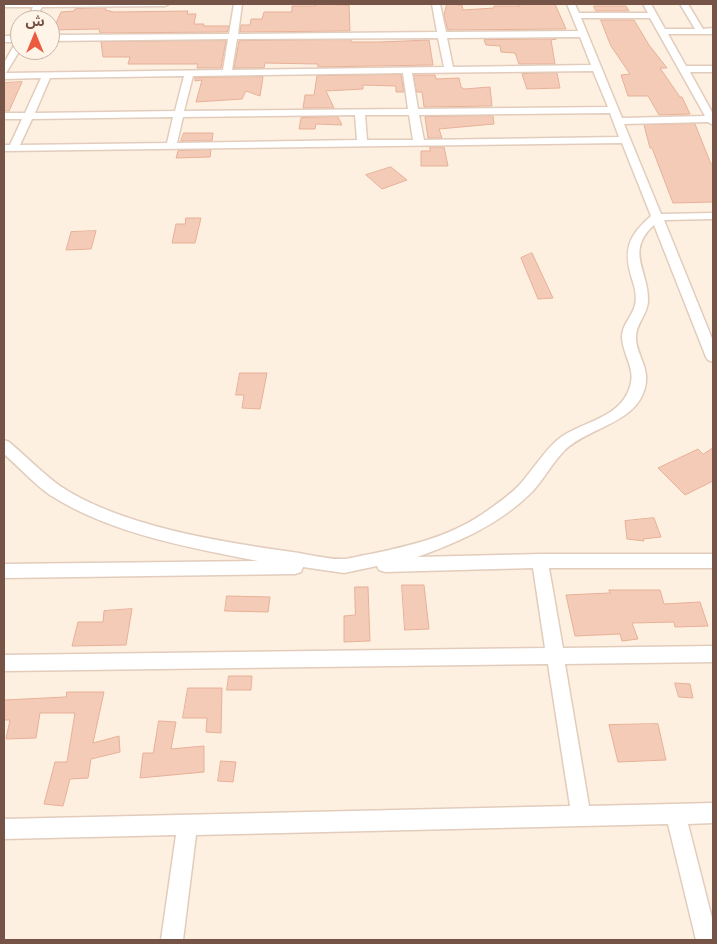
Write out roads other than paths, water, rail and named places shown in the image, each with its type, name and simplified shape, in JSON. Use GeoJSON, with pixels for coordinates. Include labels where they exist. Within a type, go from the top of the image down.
{"type":"FeatureCollection","features":[{"type":"Feature","properties":{"kind":"street"},"geometry":{"type":"LineString","coordinates":[[4,5],[165,4]]}},
{"type":"Feature","properties":{"kind":"street"},"geometry":{"type":"LineString","coordinates":[[227,73],[238,4]]}},
{"type":"Feature","properties":{"kind":"street"},"geometry":{"type":"LineString","coordinates":[[436,4],[449,70]]}},
{"type":"Feature","properties":{"kind":"street"},"geometry":{"type":"LineString","coordinates":[[571,4],[713,358]]}},
{"type":"Feature","properties":{"kind":"street"},"geometry":{"type":"LineString","coordinates":[[4,116],[414,112],[616,116],[711,115],[647,4]]}},
{"type":"Feature","properties":{"kind":"street"},"geometry":{"type":"LineString","coordinates":[[684,4],[701,32]]}},
{"type":"Feature","properties":{"kind":"street"},"geometry":{"type":"LineString","coordinates":[[576,16],[654,15]]}},
{"type":"Feature","properties":{"kind":"street"},"geometry":{"type":"LineString","coordinates":[[663,32],[713,32]]}},
{"type":"Feature","properties":{"kind":"street"},"geometry":{"type":"LineString","coordinates":[[60,38],[582,34]]}},
{"type":"Feature","properties":{"kind":"street"},"geometry":{"type":"LineString","coordinates":[[4,71],[10,59]]}},
{"type":"Feature","properties":{"kind":"street"},"geometry":{"type":"LineString","coordinates":[[4,76],[597,68]]}},
{"type":"Feature","properties":{"kind":"street"},"geometry":{"type":"LineString","coordinates":[[684,69],[713,69]]}},
{"type":"Feature","properties":{"kind":"street"},"geometry":{"type":"LineString","coordinates":[[407,71],[419,143]]}},
{"type":"Feature","properties":{"kind":"street"},"geometry":{"type":"LineString","coordinates":[[172,146],[189,73]]}},
{"type":"Feature","properties":{"kind":"street"},"geometry":{"type":"LineString","coordinates":[[9,148],[28,116],[47,75]]}},
{"type":"Feature","properties":{"kind":"street"},"geometry":{"type":"LineString","coordinates":[[360,113],[362,143]]}},
{"type":"Feature","properties":{"kind":"street"},"geometry":{"type":"LineString","coordinates":[[9,148],[626,140]]}},
{"type":"Feature","properties":{"kind":"street"},"geometry":{"type":"LineString","coordinates":[[4,446],[55,490],[102,515],[188,541],[344,566],[413,552],[457,535],[486,520],[526,488],[560,446],[583,430],[608,419],[623,409],[632,399],[639,382],[638,367],[629,340],[629,331],[640,313],[642,303],[640,284],[633,262],[634,245],[642,230],[657,216],[713,216]]}},
{"type":"Feature","properties":{"kind":"street"},"geometry":{"type":"LineString","coordinates":[[540,561],[581,816]]}},
{"type":"Feature","properties":{"kind":"street"},"geometry":{"type":"LineString","coordinates":[[4,571],[540,561],[713,561]]}},
{"type":"Feature","properties":{"kind":"street"},"geometry":{"type":"LineString","coordinates":[[4,663],[713,654]]}},
{"type":"Feature","properties":{"kind":"street"},"geometry":{"type":"LineString","coordinates":[[4,829],[713,812]]}},
{"type":"Feature","properties":{"kind":"street"},"geometry":{"type":"LineString","coordinates":[[675,813],[707,940]]}},
{"type":"Feature","properties":{"kind":"street"},"geometry":{"type":"LineString","coordinates":[[172,940],[187,825]]}}]}
